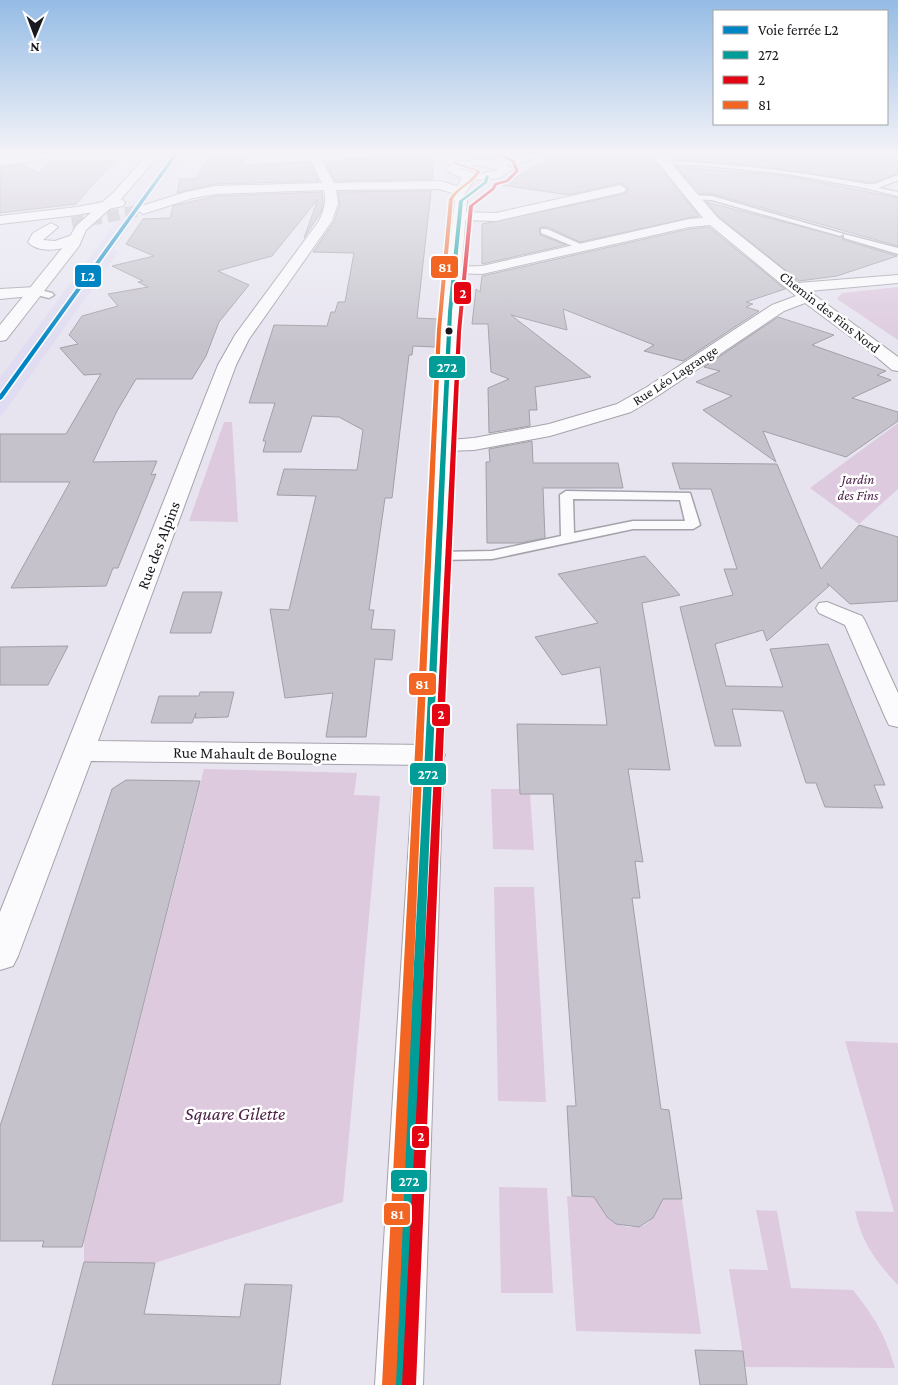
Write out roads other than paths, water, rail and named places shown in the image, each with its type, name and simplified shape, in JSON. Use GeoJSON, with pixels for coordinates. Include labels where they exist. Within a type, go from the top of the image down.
{"type":"FeatureCollection","features":[{"type":"Feature","properties":{"kind":"street"},"geometry":{"type":"LineString","coordinates":[[7,224],[58,219]]}},
{"type":"Feature","properties":{"kind":"street"},"geometry":{"type":"LineString","coordinates":[[37,244],[35,242],[38,236],[51,226],[70,219]]}},
{"type":"Feature","properties":{"kind":"street"},"geometry":{"type":"LineString","coordinates":[[37,244],[60,244],[75,238],[95,219]]}},
{"type":"Feature","properties":{"kind":"street"},"geometry":{"type":"LineString","coordinates":[[104,224],[105,219]]}},
{"type":"Feature","properties":{"kind":"street","name":"Rue des Alpins"},"geometry":{"type":"LineString","coordinates":[[0,956],[227,365],[241,339],[326,219]]}},
{"type":"Feature","properties":{"kind":"street"},"geometry":{"type":"LineString","coordinates":[[399,1385],[458,219]]}},
{"type":"Feature","properties":{"kind":"street","name":"Chemin des Fins Nord"},"geometry":{"type":"LineString","coordinates":[[711,219],[801,293],[873,345],[898,366]]}},
{"type":"Feature","properties":{"kind":"street"},"geometry":{"type":"LineString","coordinates":[[454,270],[482,270],[689,222],[713,221]]}},
{"type":"Feature","properties":{"kind":"street"},"geometry":{"type":"LineString","coordinates":[[7,224],[51,226]]}},
{"type":"Feature","properties":{"kind":"street"},"geometry":{"type":"LineString","coordinates":[[3,343],[43,293],[62,258],[74,243],[75,238]]}},
{"type":"Feature","properties":{"kind":"street"},"geometry":{"type":"LineString","coordinates":[[37,244],[66,262],[64,275]]}},
{"type":"Feature","properties":{"kind":"street"},"geometry":{"type":"LineString","coordinates":[[0,294],[43,293],[64,275],[86,248]]}},
{"type":"Feature","properties":{"kind":"street","name":"Rue Léo Lagrange"},"geometry":{"type":"LineString","coordinates":[[445,445],[474,444],[550,430],[624,408],[653,391],[801,293],[898,278]]}},
{"type":"Feature","properties":{"kind":"street"},"geometry":{"type":"LineString","coordinates":[[827,608],[854,621],[898,719]]}},
{"type":"Feature","properties":{"kind":"street","name":"Rue Mahault de Boulogne"},"geometry":{"type":"LineString","coordinates":[[80,750],[430,755]]}},
{"type":"Feature","properties":{"kind":"lane"},"geometry":{"type":"LineString","coordinates":[[785,219],[898,251]]}},
{"type":"Feature","properties":{"kind":"lane"},"geometry":{"type":"LineString","coordinates":[[544,231],[583,247]]}},
{"type":"Feature","properties":{"kind":"lane"},"geometry":{"type":"LineString","coordinates":[[440,556],[492,555],[568,539],[633,525],[693,525],[685,496],[566,496],[568,539]]}},
{"type":"Feature","properties":{"kind":"tunnel"},"geometry":{"type":"LineString","coordinates":[[72,223],[96,219]]}},
{"type":"Feature","properties":{"kind":"rail line","name":"L2"},"geometry":{"type":"LineString","coordinates":[[0,398],[129,219]]}},
{"type":"Feature","properties":{"kind":"park label","name":"Jardin des Fins"},"geometry":{"type":"Point","coordinates":[858,488]}},
{"type":"Feature","properties":{"kind":"park label","name":"Square Gilette"},"geometry":{"type":"Point","coordinates":[235,1113]}}]}
